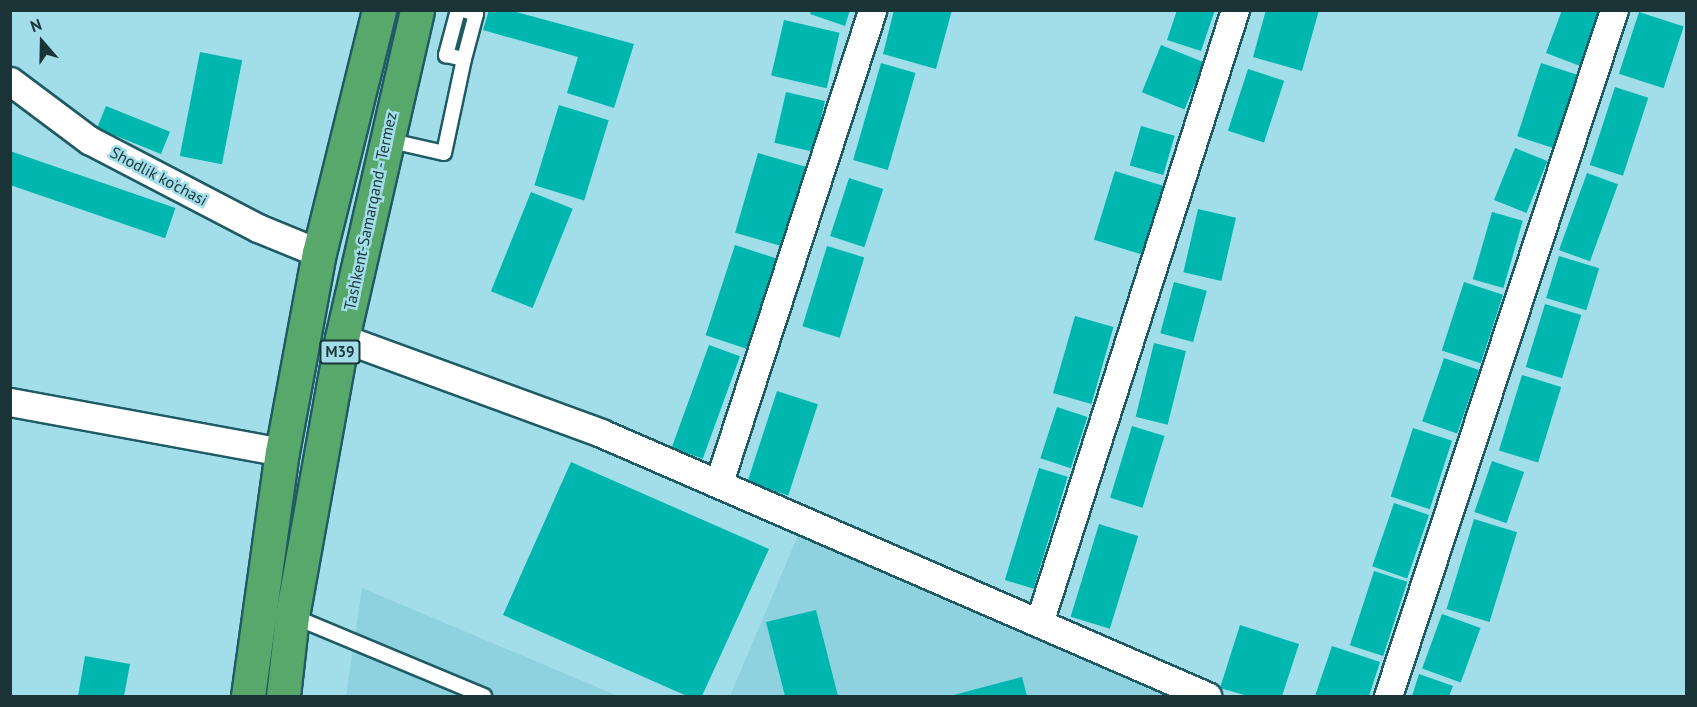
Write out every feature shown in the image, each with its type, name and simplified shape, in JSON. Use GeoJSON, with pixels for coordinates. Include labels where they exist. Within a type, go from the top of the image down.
{"type":"FeatureCollection","features":[{"type":"Feature","properties":{"kind":"highway","name":"M39"},"geometry":{"type":"LineString","coordinates":[[248,696],[282,452],[319,253],[379,10]]}},
{"type":"Feature","properties":{"kind":"highway","name":"Tashkent-Samarqand - Termez"},"geometry":{"type":"LineString","coordinates":[[282,696],[292,616],[342,338],[385,140],[417,10]]}},
{"type":"Feature","properties":{"kind":"street"},"geometry":{"type":"LineString","coordinates":[[719,482],[872,10]]}},
{"type":"Feature","properties":{"kind":"street"},"geometry":{"type":"LineString","coordinates":[[1039,623],[1235,10]]}},
{"type":"Feature","properties":{"kind":"street"},"geometry":{"type":"LineString","coordinates":[[1388,696],[1614,10]]}},
{"type":"Feature","properties":{"kind":"street","name":"Shodlik ko'chasi"},"geometry":{"type":"LineString","coordinates":[[10,81],[89,140],[258,228],[319,253]]}},
{"type":"Feature","properties":{"kind":"street"},"geometry":{"type":"LineString","coordinates":[[342,338],[601,433],[719,482],[1207,696]]}},
{"type":"Feature","properties":{"kind":"street"},"geometry":{"type":"LineString","coordinates":[[10,402],[282,452]]}},
{"type":"Feature","properties":{"kind":"lane"},"geometry":{"type":"LineString","coordinates":[[458,10],[446,55],[464,59]]}},
{"type":"Feature","properties":{"kind":"lane"},"geometry":{"type":"LineString","coordinates":[[385,140],[444,153],[464,59],[477,14],[463,10]]}},
{"type":"Feature","properties":{"kind":"lane"},"geometry":{"type":"LineString","coordinates":[[292,616],[484,696]]}},
{"type":"Feature","properties":{"kind":"shaded area"},"geometry":{"type":"Polygon","coordinates":[[[799,533],[1206,696],[730,696],[799,533]]]}},
{"type":"Feature","properties":{"kind":"shaded area"},"geometry":{"type":"Polygon","coordinates":[[[362,588],[618,696],[346,696],[362,588]]]}},
{"type":"Feature","properties":{"kind":"building"},"geometry":{"type":"Polygon","coordinates":[[[489,10],[509,10],[634,44],[614,108],[567,93],[578,57],[483,30],[489,10]]]}},
{"type":"Feature","properties":{"kind":"building"},"geometry":{"type":"Polygon","coordinates":[[[812,10],[850,10],[845,26],[810,14],[812,10]]]}},
{"type":"Feature","properties":{"kind":"building"},"geometry":{"type":"Polygon","coordinates":[[[894,10],[952,10],[936,69],[883,54],[894,10]]]}},
{"type":"Feature","properties":{"kind":"building"},"geometry":{"type":"Polygon","coordinates":[[[1177,10],[1215,10],[1201,51],[1167,40],[1177,10]]]}},
{"type":"Feature","properties":{"kind":"building"},"geometry":{"type":"Polygon","coordinates":[[[1266,10],[1319,10],[1302,71],[1253,57],[1266,10]]]}},
{"type":"Feature","properties":{"kind":"building"},"geometry":{"type":"Polygon","coordinates":[[[1562,10],[1600,10],[1580,66],[1546,53],[1562,10]]]}},
{"type":"Feature","properties":{"kind":"building"},"geometry":{"type":"Polygon","coordinates":[[[1639,12],[1684,27],[1664,88],[1619,74],[1639,12]]]}},
{"type":"Feature","properties":{"kind":"building"},"geometry":{"type":"Polygon","coordinates":[[[784,20],[840,33],[827,88],[771,76],[784,20]]]}},
{"type":"Feature","properties":{"kind":"building"},"geometry":{"type":"Polygon","coordinates":[[[1161,45],[1204,62],[1185,110],[1142,92],[1161,45]]]}},
{"type":"Feature","properties":{"kind":"building"},"geometry":{"type":"Polygon","coordinates":[[[200,52],[242,60],[222,164],[180,156],[200,52]]]}},
{"type":"Feature","properties":{"kind":"building"},"geometry":{"type":"Polygon","coordinates":[[[881,63],[916,73],[888,170],[853,160],[881,63]]]}},
{"type":"Feature","properties":{"kind":"building"},"geometry":{"type":"Polygon","coordinates":[[[1541,63],[1577,75],[1553,148],[1517,136],[1541,63]]]}},
{"type":"Feature","properties":{"kind":"building"},"geometry":{"type":"Polygon","coordinates":[[[1248,69],[1284,81],[1264,143],[1228,131],[1248,69]]]}},
{"type":"Feature","properties":{"kind":"building"},"geometry":{"type":"Polygon","coordinates":[[[1615,87],[1648,98],[1623,176],[1590,165],[1615,87]]]}},
{"type":"Feature","properties":{"kind":"building"},"geometry":{"type":"Polygon","coordinates":[[[786,92],[825,101],[813,152],[774,143],[786,92]]]}},
{"type":"Feature","properties":{"kind":"building"},"geometry":{"type":"Polygon","coordinates":[[[559,105],[609,120],[584,201],[534,185],[559,105]]]}},
{"type":"Feature","properties":{"kind":"building"},"geometry":{"type":"Polygon","coordinates":[[[106,106],[170,132],[161,154],[97,128],[106,106]]]}},
{"type":"Feature","properties":{"kind":"building"},"geometry":{"type":"Polygon","coordinates":[[[1141,126],[1175,136],[1163,175],[1130,165],[1141,126]]]}},
{"type":"Feature","properties":{"kind":"building"},"geometry":{"type":"Polygon","coordinates":[[[1515,148],[1547,161],[1526,213],[1494,200],[1515,148]]]}},
{"type":"Feature","properties":{"kind":"building"},"geometry":{"type":"Polygon","coordinates":[[[10,151],[175,208],[165,238],[10,185],[10,151]]]}},
{"type":"Feature","properties":{"kind":"building"},"geometry":{"type":"Polygon","coordinates":[[[758,153],[812,168],[789,248],[735,233],[758,153]]]}},
{"type":"Feature","properties":{"kind":"building"},"geometry":{"type":"Polygon","coordinates":[[[1115,171],[1164,186],[1143,255],[1094,240],[1115,171]]]}},
{"type":"Feature","properties":{"kind":"building"},"geometry":{"type":"Polygon","coordinates":[[[1587,173],[1618,184],[1590,261],[1559,250],[1587,173]]]}},
{"type":"Feature","properties":{"kind":"building"},"geometry":{"type":"Polygon","coordinates":[[[849,178],[883,189],[864,247],[830,236],[849,178]]]}},
{"type":"Feature","properties":{"kind":"building"},"geometry":{"type":"Polygon","coordinates":[[[531,192],[573,209],[533,308],[491,291],[531,192]]]}},
{"type":"Feature","properties":{"kind":"building"},"geometry":{"type":"Polygon","coordinates":[[[1198,209],[1236,218],[1221,281],[1183,272],[1198,209]]]}},
{"type":"Feature","properties":{"kind":"building"},"geometry":{"type":"Polygon","coordinates":[[[1492,212],[1523,221],[1503,288],[1473,279],[1492,212]]]}},
{"type":"Feature","properties":{"kind":"building"},"geometry":{"type":"Polygon","coordinates":[[[735,245],[776,258],[747,349],[706,335],[735,245]]]}},
{"type":"Feature","properties":{"kind":"building"},"geometry":{"type":"Polygon","coordinates":[[[827,246],[864,257],[840,338],[802,326],[827,246]]]}},
{"type":"Feature","properties":{"kind":"building"},"geometry":{"type":"Polygon","coordinates":[[[1559,256],[1599,268],[1586,310],[1546,298],[1559,256]]]}},
{"type":"Feature","properties":{"kind":"building"},"geometry":{"type":"Polygon","coordinates":[[[1174,282],[1207,291],[1193,342],[1160,333],[1174,282]]]}},
{"type":"Feature","properties":{"kind":"building"},"geometry":{"type":"Polygon","coordinates":[[[1464,282],[1503,295],[1481,363],[1442,350],[1464,282]]]}},
{"type":"Feature","properties":{"kind":"building"},"geometry":{"type":"Polygon","coordinates":[[[1545,304],[1581,315],[1562,378],[1526,367],[1545,304]]]}},
{"type":"Feature","properties":{"kind":"building"},"geometry":{"type":"Polygon","coordinates":[[[1075,316],[1113,327],[1091,404],[1053,393],[1075,316]]]}},
{"type":"Feature","properties":{"kind":"building"},"geometry":{"type":"Polygon","coordinates":[[[1154,343],[1186,351],[1168,425],[1136,417],[1154,343]]]}},
{"type":"Feature","properties":{"kind":"building"},"geometry":{"type":"Polygon","coordinates":[[[709,345],[740,356],[703,459],[672,447],[709,345]]]}},
{"type":"Feature","properties":{"kind":"building"},"geometry":{"type":"Polygon","coordinates":[[[1444,358],[1479,370],[1457,433],[1422,421],[1444,358]]]}},
{"type":"Feature","properties":{"kind":"building"},"geometry":{"type":"Polygon","coordinates":[[[1522,375],[1561,387],[1538,463],[1499,451],[1522,375]]]}},
{"type":"Feature","properties":{"kind":"building"},"geometry":{"type":"Polygon","coordinates":[[[777,391],[818,404],[788,496],[747,482],[777,391]]]}},
{"type":"Feature","properties":{"kind":"building"},"geometry":{"type":"Polygon","coordinates":[[[1057,407],[1087,417],[1071,468],[1040,458],[1057,407]]]}},
{"type":"Feature","properties":{"kind":"building"},"geometry":{"type":"Polygon","coordinates":[[[1132,426],[1165,436],[1143,508],[1110,498],[1132,426]]]}},
{"type":"Feature","properties":{"kind":"building"},"geometry":{"type":"Polygon","coordinates":[[[1413,428],[1452,441],[1430,509],[1391,496],[1413,428]]]}},
{"type":"Feature","properties":{"kind":"building"},"geometry":{"type":"Polygon","coordinates":[[[1492,461],[1524,472],[1507,523],[1474,512],[1492,461]]]}},
{"type":"Feature","properties":{"kind":"building"},"geometry":{"type":"Polygon","coordinates":[[[571,462],[769,549],[702,696],[687,696],[503,615],[571,462]]]}},
{"type":"Feature","properties":{"kind":"building"},"geometry":{"type":"Polygon","coordinates":[[[1039,468],[1068,477],[1033,589],[1005,580],[1039,468]]]}},
{"type":"Feature","properties":{"kind":"building"},"geometry":{"type":"Polygon","coordinates":[[[1394,503],[1429,515],[1407,578],[1372,566],[1394,503]]]}},
{"type":"Feature","properties":{"kind":"building"},"geometry":{"type":"Polygon","coordinates":[[[1474,519],[1517,532],[1490,622],[1447,609],[1474,519]]]}},
{"type":"Feature","properties":{"kind":"building"},"geometry":{"type":"Polygon","coordinates":[[[1099,524],[1138,536],[1110,629],[1071,617],[1099,524]]]}},
{"type":"Feature","properties":{"kind":"building"},"geometry":{"type":"Polygon","coordinates":[[[1374,571],[1407,582],[1383,656],[1350,645],[1374,571]]]}},
{"type":"Feature","properties":{"kind":"building"},"geometry":{"type":"Polygon","coordinates":[[[816,610],[838,696],[785,696],[766,622],[816,610]]]}},
{"type":"Feature","properties":{"kind":"building"},"geometry":{"type":"Polygon","coordinates":[[[1442,614],[1481,628],[1461,683],[1422,669],[1442,614]]]}},
{"type":"Feature","properties":{"kind":"building"},"geometry":{"type":"Polygon","coordinates":[[[1240,625],[1299,644],[1282,696],[1248,696],[1220,688],[1240,625]]]}},
{"type":"Feature","properties":{"kind":"building"},"geometry":{"type":"Polygon","coordinates":[[[1332,646],[1380,662],[1369,696],[1315,696],[1332,646]]]}},
{"type":"Feature","properties":{"kind":"building"},"geometry":{"type":"Polygon","coordinates":[[[85,656],[130,664],[124,696],[78,696],[85,656]]]}},
{"type":"Feature","properties":{"kind":"building"},"geometry":{"type":"Polygon","coordinates":[[[1419,674],[1453,686],[1449,696],[1412,696],[1419,674]]]}},
{"type":"Feature","properties":{"kind":"building"},"geometry":{"type":"Polygon","coordinates":[[[1022,677],[1027,696],[950,696],[1022,677]]]}}]}
